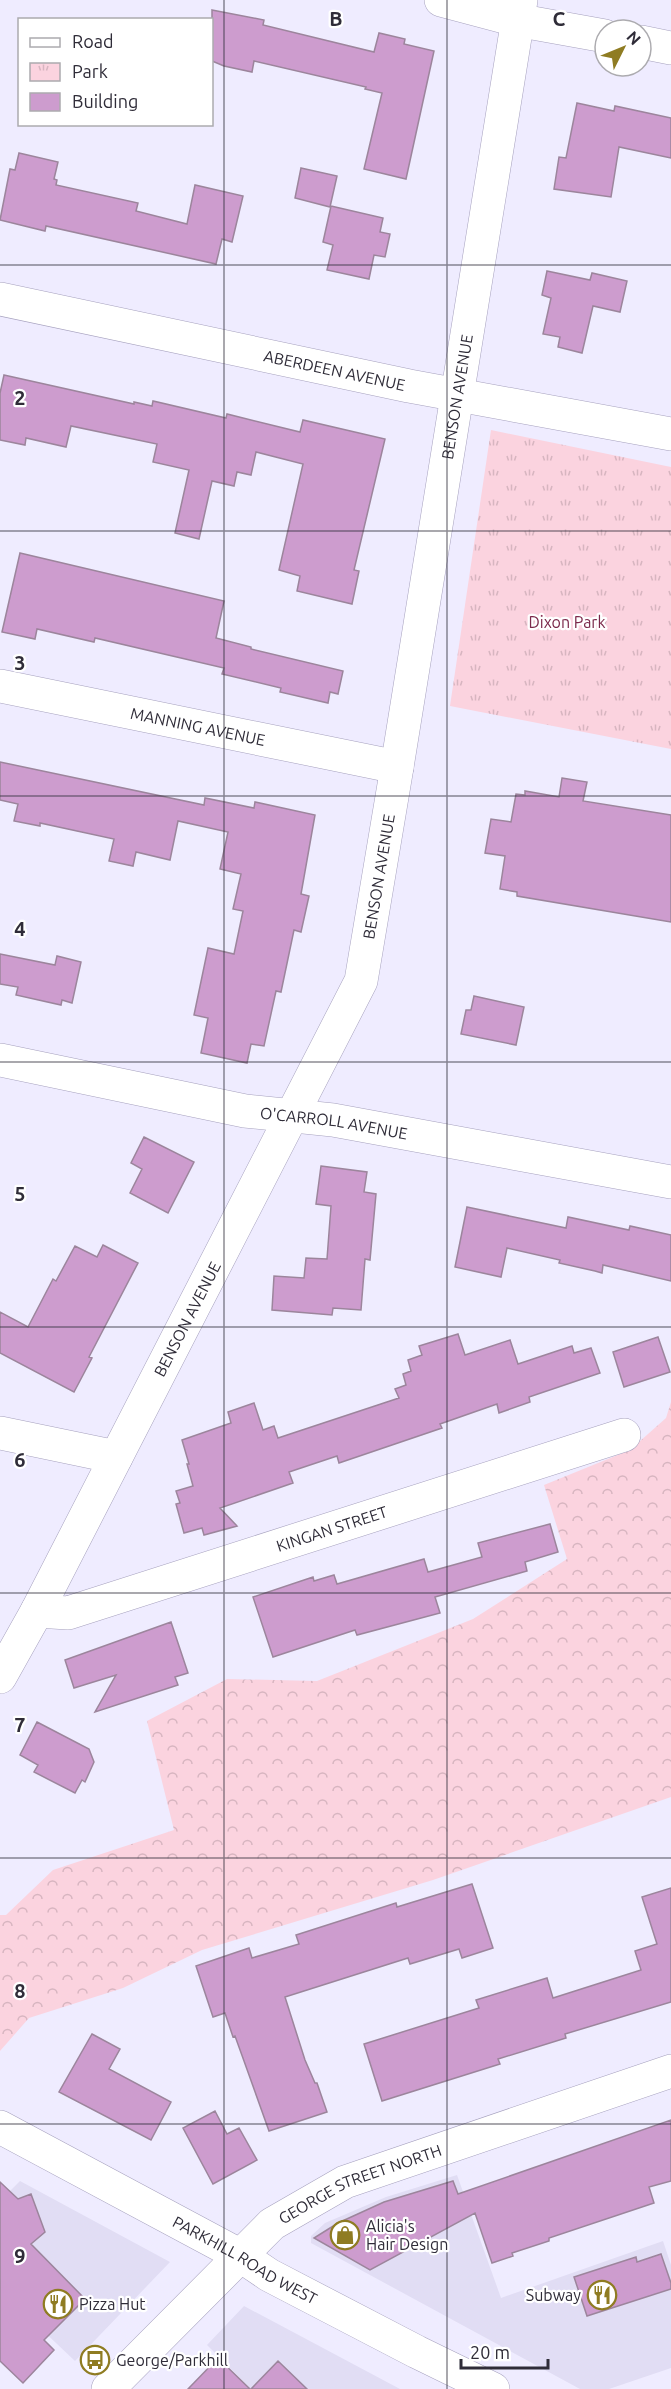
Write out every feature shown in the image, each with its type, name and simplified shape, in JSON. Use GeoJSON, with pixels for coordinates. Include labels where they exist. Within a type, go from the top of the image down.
{"type":"FeatureCollection","features":[{"type":"Feature","properties":{"kind":"street"},"geometry":{"type":"LineString","coordinates":[[441,0],[518,10],[593,32]]}},
{"type":"Feature","properties":{"kind":"street","name":"BENSON AVENUE"},"geometry":{"type":"LineString","coordinates":[[0,1677],[37,1611],[361,981],[518,10]]}},
{"type":"Feature","properties":{"kind":"street"},"geometry":{"type":"LineString","coordinates":[[653,44],[671,48]]}},
{"type":"Feature","properties":{"kind":"street","name":"ABERDEEN AVENUE"},"geometry":{"type":"LineString","coordinates":[[0,299],[457,395],[671,434]]}},
{"type":"Feature","properties":{"kind":"street","name":"MANNING AVENUE"},"geometry":{"type":"LineString","coordinates":[[0,686],[397,767]]}},
{"type":"Feature","properties":{"kind":"street","name":"O'CARROLL AVENUE"},"geometry":{"type":"LineString","coordinates":[[0,1060],[245,1111],[291,1118],[333,1120],[671,1182]]}},
{"type":"Feature","properties":{"kind":"street"},"geometry":{"type":"LineString","coordinates":[[0,1433],[116,1457]]}},
{"type":"Feature","properties":{"kind":"street","name":"KINGAN STREET"},"geometry":{"type":"LineString","coordinates":[[37,1611],[68,1613],[624,1435]]}},
{"type":"Feature","properties":{"kind":"street","name":"GEORGE STREET NORTH"},"geometry":{"type":"LineString","coordinates":[[108,2389],[272,2224],[345,2182],[671,2071]]}},
{"type":"Feature","properties":{"kind":"street","name":"PARKHILL ROAD WEST"},"geometry":{"type":"LineString","coordinates":[[0,2127],[241,2256],[278,2280],[493,2389]]}},
{"type":"Feature","properties":{"kind":"shaded area"},"geometry":{"type":"Polygon","coordinates":[[[457,2175],[501,2298],[663,2241],[671,2265],[671,2368],[609,2389],[580,2389],[311,2243],[311,2236],[325,2223],[386,2197],[457,2175]]]}},
{"type":"Feature","properties":{"kind":"shaded area"},"geometry":{"type":"Polygon","coordinates":[[[20,2181],[170,2262],[75,2361],[0,2290],[0,2201],[20,2181]]]}},
{"type":"Feature","properties":{"kind":"shaded area"},"geometry":{"type":"Polygon","coordinates":[[[244,2306],[400,2389],[251,2389],[207,2345],[244,2306]]]}},
{"type":"Feature","properties":{"kind":"green space","name":"Dixon Park"},"geometry":{"type":"Polygon","coordinates":[[[491,430],[671,467],[671,749],[450,706],[491,430]]]}},
{"type":"Feature","properties":{"kind":"green space"},"geometry":{"type":"Polygon","coordinates":[[[671,1402],[671,1797],[433,1880],[202,1950],[123,1988],[29,2018],[0,2051],[0,1915],[6,1915],[53,1870],[174,1830],[147,1721],[227,1679],[317,1681],[473,1619],[567,1559],[544,1485],[630,1450],[666,1418],[671,1402]]]}},
{"type":"Feature","properties":{"kind":"building"},"geometry":{"type":"Polygon","coordinates":[[[212,10],[264,20],[263,25],[374,52],[379,33],[405,39],[404,44],[434,51],[406,179],[364,169],[382,93],[365,89],[366,87],[254,61],[252,72],[213,61],[212,10]]]}},
{"type":"Feature","properties":{"kind":"building"},"geometry":{"type":"Polygon","coordinates":[[[577,103],[614,111],[615,106],[671,118],[671,158],[619,147],[611,197],[554,189],[559,157],[566,158],[577,103]]]}},
{"type":"Feature","properties":{"kind":"building"},"geometry":{"type":"Polygon","coordinates":[[[19,153],[58,162],[54,179],[57,180],[56,185],[138,203],[136,211],[187,224],[195,185],[243,196],[232,242],[222,239],[216,264],[46,226],[45,231],[0,220],[10,169],[15,170],[19,153]]]}},
{"type":"Feature","properties":{"kind":"building"},"geometry":{"type":"Polygon","coordinates":[[[301,168],[337,176],[330,207],[295,198],[301,168]]]}},
{"type":"Feature","properties":{"kind":"building"},"geometry":{"type":"Polygon","coordinates":[[[331,206],[383,218],[380,232],[390,234],[385,257],[374,255],[369,279],[327,270],[333,245],[323,242],[331,206]]]}},
{"type":"Feature","properties":{"kind":"building"},"geometry":{"type":"Polygon","coordinates":[[[547,271],[590,280],[592,273],[627,281],[620,312],[593,306],[582,353],[558,347],[560,337],[543,334],[551,298],[542,295],[547,271]]]}},
{"type":"Feature","properties":{"kind":"building"},"geometry":{"type":"Polygon","coordinates":[[[4,375],[134,404],[134,402],[152,406],[153,401],[226,418],[227,414],[300,432],[303,420],[385,439],[354,570],[359,571],[352,604],[297,591],[300,576],[279,570],[303,464],[256,452],[251,475],[237,472],[234,486],[212,481],[199,539],[175,533],[189,470],[153,462],[157,444],[71,426],[66,447],[26,438],[25,445],[0,440],[0,393],[4,375]]]}},
{"type":"Feature","properties":{"kind":"building"},"geometry":{"type":"Polygon","coordinates":[[[20,553],[224,601],[216,638],[251,647],[251,649],[343,671],[338,694],[330,692],[328,703],[280,692],[281,688],[222,674],[224,668],[95,638],[94,642],[37,629],[35,639],[2,632],[20,553]]]}},
{"type":"Feature","properties":{"kind":"building"},"geometry":{"type":"Polygon","coordinates":[[[0,762],[204,805],[205,798],[254,808],[255,802],[315,815],[301,894],[309,896],[301,932],[294,930],[281,992],[276,991],[264,1046],[251,1044],[247,1063],[201,1053],[208,1018],[194,1015],[208,948],[234,954],[243,911],[233,909],[241,874],[220,869],[228,832],[178,821],[170,860],[136,852],[133,866],[109,861],[114,839],[40,823],[40,826],[14,821],[18,804],[0,800],[0,762]]]}},
{"type":"Feature","properties":{"kind":"building"},"geometry":{"type":"Polygon","coordinates":[[[562,778],[587,782],[583,801],[671,815],[671,922],[517,896],[517,892],[500,889],[505,856],[485,853],[491,819],[511,822],[516,794],[525,795],[525,791],[559,797],[562,778]]]}},
{"type":"Feature","properties":{"kind":"building"},"geometry":{"type":"Polygon","coordinates":[[[0,954],[55,965],[57,956],[81,962],[72,1003],[62,1000],[61,1005],[16,995],[18,987],[0,984],[0,954]]]}},
{"type":"Feature","properties":{"kind":"building"},"geometry":{"type":"Polygon","coordinates":[[[474,996],[524,1007],[516,1045],[461,1034],[466,1010],[471,1010],[474,996]]]}},
{"type":"Feature","properties":{"kind":"building"},"geometry":{"type":"Polygon","coordinates":[[[144,1137],[194,1162],[168,1213],[130,1193],[142,1169],[131,1163],[144,1137]]]}},
{"type":"Feature","properties":{"kind":"building"},"geometry":{"type":"Polygon","coordinates":[[[321,1166],[367,1172],[364,1192],[376,1194],[370,1260],[365,1259],[361,1310],[333,1308],[332,1315],[272,1310],[274,1276],[304,1278],[306,1258],[327,1259],[331,1206],[316,1204],[321,1166]]]}},
{"type":"Feature","properties":{"kind":"building"},"geometry":{"type":"Polygon","coordinates":[[[467,1207],[566,1228],[568,1217],[629,1230],[630,1226],[671,1235],[671,1281],[603,1265],[602,1273],[559,1263],[560,1260],[507,1248],[501,1277],[455,1267],[467,1207]]]}},
{"type":"Feature","properties":{"kind":"building"},"geometry":{"type":"Polygon","coordinates":[[[103,1245],[138,1263],[89,1357],[92,1358],[74,1392],[0,1353],[0,1312],[28,1327],[53,1279],[56,1281],[75,1246],[97,1257],[103,1245]]]}},
{"type":"Feature","properties":{"kind":"building"},"geometry":{"type":"Polygon","coordinates":[[[458,1334],[465,1355],[510,1340],[518,1364],[572,1346],[574,1353],[591,1348],[600,1373],[529,1397],[530,1402],[499,1413],[497,1404],[440,1424],[442,1428],[339,1463],[337,1456],[289,1472],[293,1483],[220,1508],[237,1526],[204,1535],[202,1528],[184,1533],[176,1504],[180,1503],[176,1491],[193,1486],[182,1440],[231,1423],[228,1412],[254,1403],[263,1430],[274,1426],[278,1438],[399,1398],[395,1389],[406,1385],[403,1374],[411,1371],[408,1360],[422,1355],[419,1346],[458,1334]]]}},
{"type":"Feature","properties":{"kind":"building"},"geometry":{"type":"Polygon","coordinates":[[[658,1337],[670,1372],[624,1387],[613,1352],[658,1337]]]}},
{"type":"Feature","properties":{"kind":"building"},"geometry":{"type":"Polygon","coordinates":[[[550,1524],[558,1552],[525,1562],[527,1571],[435,1597],[440,1613],[357,1635],[355,1630],[273,1657],[253,1597],[313,1577],[314,1581],[334,1575],[337,1584],[424,1559],[428,1572],[482,1557],[478,1543],[550,1524]]]}},
{"type":"Feature","properties":{"kind":"building"},"geometry":{"type":"Polygon","coordinates":[[[171,1622],[188,1673],[175,1677],[178,1685],[95,1712],[116,1675],[74,1688],[65,1660],[171,1622]]]}},
{"type":"Feature","properties":{"kind":"building"},"geometry":{"type":"Polygon","coordinates":[[[37,1722],[89,1749],[94,1762],[85,1782],[82,1780],[75,1793],[34,1772],[38,1765],[20,1755],[37,1722]]]}},
{"type":"Feature","properties":{"kind":"building"},"geometry":{"type":"Polygon","coordinates":[[[472,1884],[493,1948],[462,1958],[459,1949],[410,1964],[408,1958],[285,1997],[305,2060],[317,2083],[327,2112],[269,2131],[225,2013],[213,2017],[196,1966],[249,1948],[252,1958],[299,1944],[296,1935],[396,1903],[397,1907],[472,1884]]]}},
{"type":"Feature","properties":{"kind":"building"},"geometry":{"type":"Polygon","coordinates":[[[671,1888],[671,2002],[565,2034],[566,2038],[498,2059],[500,2064],[382,2101],[364,2044],[479,2008],[476,2000],[547,1978],[553,1998],[641,1970],[635,1951],[657,1944],[642,1897],[671,1888]]]}},
{"type":"Feature","properties":{"kind":"building"},"geometry":{"type":"Polygon","coordinates":[[[92,2034],[120,2049],[109,2069],[171,2102],[151,2140],[59,2092],[92,2034]]]}},
{"type":"Feature","properties":{"kind":"building"},"geometry":{"type":"Polygon","coordinates":[[[215,2111],[227,2134],[239,2128],[257,2160],[213,2184],[183,2128],[215,2111]]]}},
{"type":"Feature","properties":{"kind":"building"},"geometry":{"type":"Polygon","coordinates":[[[671,2120],[671,2181],[649,2187],[654,2203],[549,2238],[549,2241],[512,2253],[513,2256],[492,2263],[475,2213],[370,2270],[314,2238],[338,2223],[384,2202],[453,2181],[458,2194],[671,2120]]]}},
{"type":"Feature","properties":{"kind":"building"},"geometry":{"type":"Polygon","coordinates":[[[0,2182],[18,2199],[31,2194],[45,2232],[31,2244],[85,2299],[44,2340],[54,2350],[23,2383],[0,2361],[0,2182]]]}},
{"type":"Feature","properties":{"kind":"building"},"geometry":{"type":"Polygon","coordinates":[[[661,2254],[671,2289],[587,2316],[574,2277],[636,2257],[637,2262],[661,2254]]]}},
{"type":"Feature","properties":{"kind":"building"},"geometry":{"type":"Polygon","coordinates":[[[218,2358],[250,2389],[188,2389],[218,2358]]]}},
{"type":"Feature","properties":{"kind":"building"},"geometry":{"type":"Polygon","coordinates":[[[278,2361],[307,2389],[251,2389],[278,2361]]]}},
{"type":"Feature","properties":{"kind":"place","name":"Alicia's Hair Design"},"geometry":{"type":"Point","coordinates":[345,2235]}},
{"type":"Feature","properties":{"kind":"place","name":"Subway"},"geometry":{"type":"Point","coordinates":[602,2295]}},
{"type":"Feature","properties":{"kind":"place","name":"Pizza Hut"},"geometry":{"type":"Point","coordinates":[58,2304]}},
{"type":"Feature","properties":{"kind":"place","name":"George/Parkhill"},"geometry":{"type":"Point","coordinates":[95,2360]}}]}
